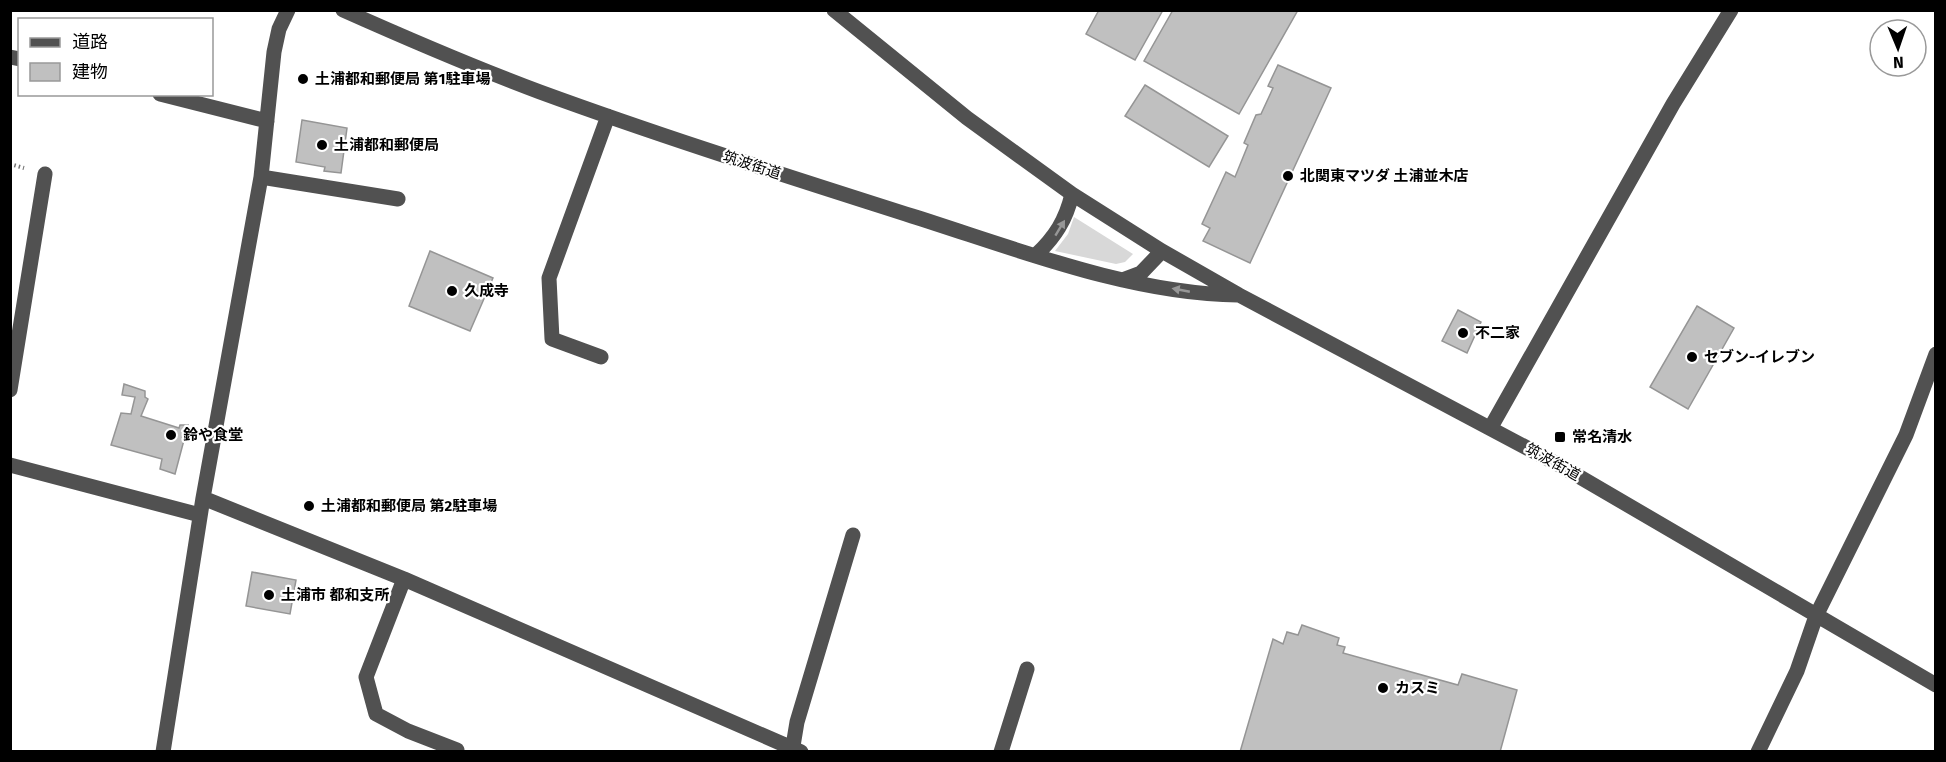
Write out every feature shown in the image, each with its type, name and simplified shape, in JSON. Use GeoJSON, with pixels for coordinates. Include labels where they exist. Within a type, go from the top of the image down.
{"type":"FeatureCollection","features":[{"type":"Feature","properties":{"kind":"street"},"geometry":{"type":"LineString","coordinates":[[163,752],[200,515],[261,177],[274,52],[279,29],[288,10]]}},
{"type":"Feature","properties":{"kind":"street","name":"筑波街道"},"geometry":{"type":"LineString","coordinates":[[343,10],[465,63],[747,164],[1092,272],[1204,294],[1239,295]]}},
{"type":"Feature","properties":{"kind":"street","name":"筑波街道"},"geometry":{"type":"LineString","coordinates":[[834,10],[968,118],[1072,194],[1162,251],[1239,295],[1561,466],[1935,685]]}},
{"type":"Feature","properties":{"kind":"street"},"geometry":{"type":"LineString","coordinates":[[1491,427],[1673,104],[1731,10]]}},
{"type":"Feature","properties":{"kind":"street"},"geometry":{"type":"LineString","coordinates":[[168,96],[267,121]]}},
{"type":"Feature","properties":{"kind":"street"},"geometry":{"type":"LineString","coordinates":[[602,357],[552,339],[549,278],[608,116]]}},
{"type":"Feature","properties":{"kind":"street"},"geometry":{"type":"LineString","coordinates":[[10,390],[45,174]]}},
{"type":"Feature","properties":{"kind":"street"},"geometry":{"type":"LineString","coordinates":[[261,177],[398,199]]}},
{"type":"Feature","properties":{"kind":"street"},"geometry":{"type":"LineString","coordinates":[[1036,255],[1058,232],[1069,210],[1072,194]]}},
{"type":"Feature","properties":{"kind":"street"},"geometry":{"type":"LineString","coordinates":[[1125,279],[1141,273],[1162,251]]}},
{"type":"Feature","properties":{"kind":"street"},"geometry":{"type":"LineString","coordinates":[[1758,752],[1797,671],[1816,616],[1906,435],[1935,354]]}},
{"type":"Feature","properties":{"kind":"street"},"geometry":{"type":"LineString","coordinates":[[10,465],[200,515]]}},
{"type":"Feature","properties":{"kind":"street"},"geometry":{"type":"LineString","coordinates":[[203,498],[404,579],[795,750],[797,722],[853,535]]}},
{"type":"Feature","properties":{"kind":"street"},"geometry":{"type":"LineString","coordinates":[[404,579],[366,677],[376,714],[408,731],[457,750]]}},
{"type":"Feature","properties":{"kind":"street"},"geometry":{"type":"LineString","coordinates":[[1001,752],[1027,669]]}},
{"type":"Feature","properties":{"kind":"shaded area"},"geometry":{"type":"Polygon","coordinates":[[[1074,217],[1133,254],[1125,262],[1116,264],[1055,251],[1068,234],[1074,217]]]}},
{"type":"Feature","properties":{"kind":"building"},"geometry":{"type":"Polygon","coordinates":[[[1099,10],[1163,10],[1135,60],[1086,34],[1099,10]]]}},
{"type":"Feature","properties":{"kind":"building"},"geometry":{"type":"Polygon","coordinates":[[[1173,10],[1298,10],[1239,114],[1144,61],[1173,10]]]}},
{"type":"Feature","properties":{"kind":"building"},"geometry":{"type":"Polygon","coordinates":[[[1278,65],[1331,88],[1250,263],[1203,241],[1210,228],[1202,224],[1226,172],[1235,177],[1248,145],[1244,143],[1256,115],[1261,114],[1273,88],[1268,86],[1278,65]]]}},
{"type":"Feature","properties":{"kind":"building"},"geometry":{"type":"Polygon","coordinates":[[[1145,85],[1228,136],[1209,167],[1125,116],[1145,85]]]}},
{"type":"Feature","properties":{"kind":"building"},"geometry":{"type":"Polygon","coordinates":[[[302,120],[347,128],[341,173],[324,171],[325,167],[296,162],[302,120]]]}},
{"type":"Feature","properties":{"kind":"building"},"geometry":{"type":"Polygon","coordinates":[[[430,251],[493,278],[470,331],[409,306],[430,251]]]}},
{"type":"Feature","properties":{"kind":"building","name":"セブン-イレブン"},"geometry":{"type":"Polygon","coordinates":[[[1697,306],[1734,328],[1688,409],[1650,387],[1697,306]]]}},
{"type":"Feature","properties":{"kind":"building"},"geometry":{"type":"Polygon","coordinates":[[[1458,310],[1481,322],[1467,353],[1442,341],[1458,310]]]}},
{"type":"Feature","properties":{"kind":"building"},"geometry":{"type":"Polygon","coordinates":[[[124,384],[145,391],[145,397],[148,399],[141,416],[179,428],[180,425],[188,425],[175,474],[160,469],[162,459],[111,445],[121,413],[131,414],[135,397],[122,395],[124,384]]]}},
{"type":"Feature","properties":{"kind":"building"},"geometry":{"type":"Polygon","coordinates":[[[252,572],[296,580],[290,614],[246,606],[252,572]]]}},
{"type":"Feature","properties":{"kind":"building","name":"カスミ"},"geometry":{"type":"Polygon","coordinates":[[[1302,625],[1339,638],[1337,645],[1345,647],[1343,653],[1458,685],[1462,674],[1517,690],[1500,752],[1240,752],[1273,639],[1283,644],[1287,632],[1298,635],[1302,625]]]}},
{"type":"Feature","properties":{"kind":"place","name":"土浦都和郵便局 第1駐車場"},"geometry":{"type":"Point","coordinates":[303,79]}},
{"type":"Feature","properties":{"kind":"place","name":"土浦都和郵便局"},"geometry":{"type":"Point","coordinates":[322,145]}},
{"type":"Feature","properties":{"kind":"place","name":"北関東マツダ 土浦並木店"},"geometry":{"type":"Point","coordinates":[1288,176]}},
{"type":"Feature","properties":{"kind":"place","name":"久成寺"},"geometry":{"type":"Point","coordinates":[452,291]}},
{"type":"Feature","properties":{"kind":"place","name":"不二家"},"geometry":{"type":"Point","coordinates":[1463,333]}},
{"type":"Feature","properties":{"kind":"place","name":"セブン-イレブン"},"geometry":{"type":"Point","coordinates":[1692,357]}},
{"type":"Feature","properties":{"kind":"place","name":"鈴や食堂"},"geometry":{"type":"Point","coordinates":[171,435]}},
{"type":"Feature","properties":{"kind":"place","name":"常名清水"},"geometry":{"type":"Point","coordinates":[1560,437]}},
{"type":"Feature","properties":{"kind":"place","name":"土浦都和郵便局 第2駐車場"},"geometry":{"type":"Point","coordinates":[309,506]}},
{"type":"Feature","properties":{"kind":"place","name":"土浦市 都和支所"},"geometry":{"type":"Point","coordinates":[269,595]}},
{"type":"Feature","properties":{"kind":"place","name":"カスミ"},"geometry":{"type":"Point","coordinates":[1383,688]}}]}
